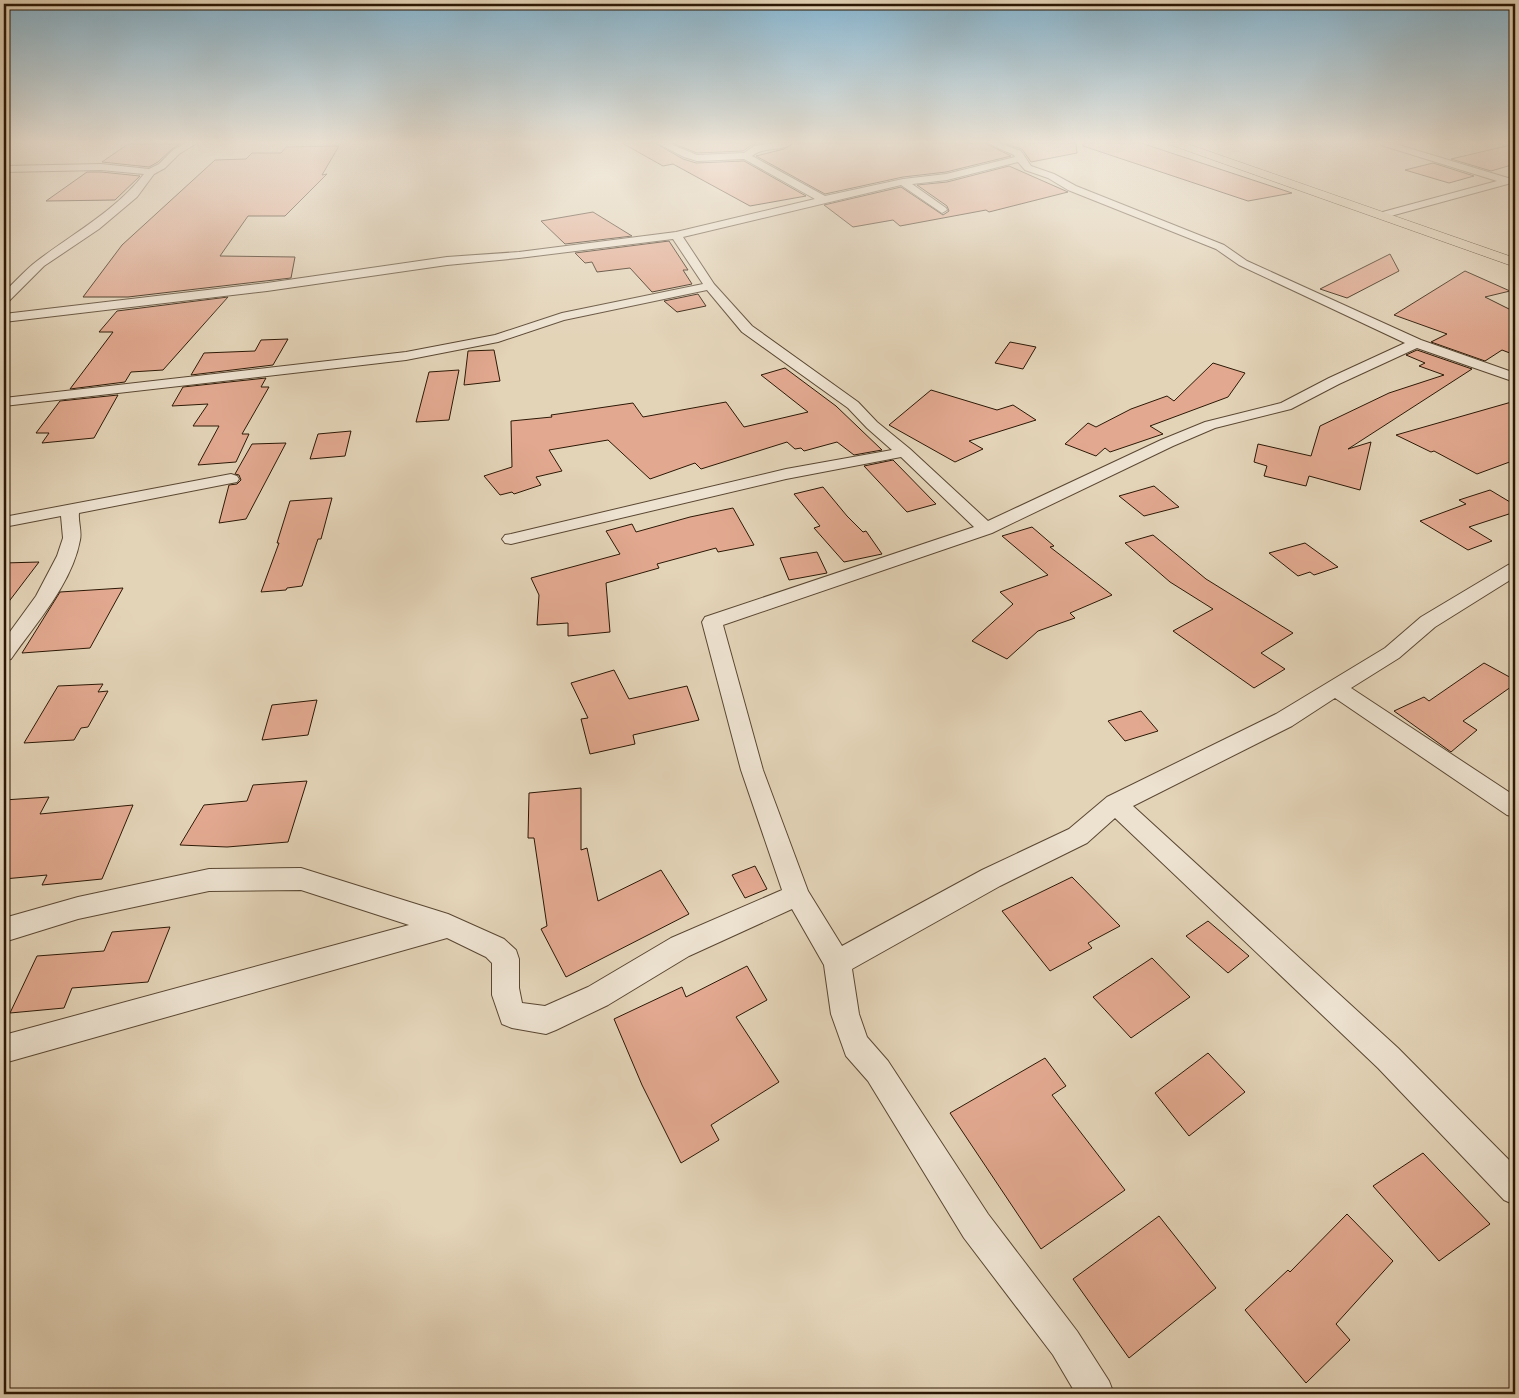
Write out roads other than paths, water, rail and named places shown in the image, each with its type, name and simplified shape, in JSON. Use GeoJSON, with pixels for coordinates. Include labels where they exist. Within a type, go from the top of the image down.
{"type":"FeatureCollection","features":[{"type":"Feature","properties":{"kind":"main road"},"geometry":{"type":"LineString","coordinates":[[1363,208],[1515,263]]}},
{"type":"Feature","properties":{"kind":"street"},"geometry":{"type":"LineString","coordinates":[[4,299],[40,264],[95,227],[117,208]]}},
{"type":"Feature","properties":{"kind":"street"},"geometry":{"type":"LineString","coordinates":[[4,318],[267,288],[447,261],[676,235],[788,208]]}},
{"type":"Feature","properties":{"kind":"street"},"geometry":{"type":"LineString","coordinates":[[1123,208],[1220,247],[1244,263],[1416,343],[1515,378]]}},
{"type":"Feature","properties":{"kind":"street"},"geometry":{"type":"LineString","coordinates":[[1382,215],[1407,208]]}},
{"type":"Feature","properties":{"kind":"street"},"geometry":{"type":"LineString","coordinates":[[676,235],[710,286],[747,329],[853,405],[872,426],[904,452],[986,529]]}},
{"type":"Feature","properties":{"kind":"street"},"geometry":{"type":"LineString","coordinates":[[4,283],[20,282]]}},
{"type":"Feature","properties":{"kind":"street"},"geometry":{"type":"LineString","coordinates":[[4,402],[406,356],[498,338],[562,317],[710,286]]}},
{"type":"Feature","properties":{"kind":"street"},"geometry":{"type":"LineString","coordinates":[[1096,1394],[1064,1343],[976,1226],[878,1071],[856,1046],[845,1014],[837,963],[797,895],[752,770],[712,622],[986,529],[1167,443],[1210,425],[1286,406],[1334,381],[1416,343]]}},
{"type":"Feature","properties":{"kind":"street"},"geometry":{"type":"LineString","coordinates":[[511,539],[786,474],[904,452]]}},
{"type":"Feature","properties":{"kind":"street"},"geometry":{"type":"LineString","coordinates":[[4,522],[71,511],[231,479]]}},
{"type":"Feature","properties":{"kind":"street"},"geometry":{"type":"LineString","coordinates":[[4,654],[42,601],[63,563],[72,538],[68,521],[71,511]]}},
{"type":"Feature","properties":{"kind":"street"},"geometry":{"type":"LineString","coordinates":[[837,963],[991,878],[1078,836],[1115,804],[1284,720],[1392,653],[1428,622],[1515,569]]}},
{"type":"Feature","properties":{"kind":"street"},"geometry":{"type":"LineString","coordinates":[[1336,688],[1515,808]]}},
{"type":"Feature","properties":{"kind":"street"},"geometry":{"type":"LineString","coordinates":[[1115,804],[1388,1058],[1515,1189]]}},
{"type":"Feature","properties":{"kind":"street"},"geometry":{"type":"LineString","coordinates":[[4,930],[78,908],[209,880],[301,879],[448,926],[495,948],[506,959],[505,979],[512,1015],[546,1020],[598,996],[680,947],[797,895]]}},
{"type":"Feature","properties":{"kind":"street"},"geometry":{"type":"LineString","coordinates":[[4,1049],[448,926]]}}]}
